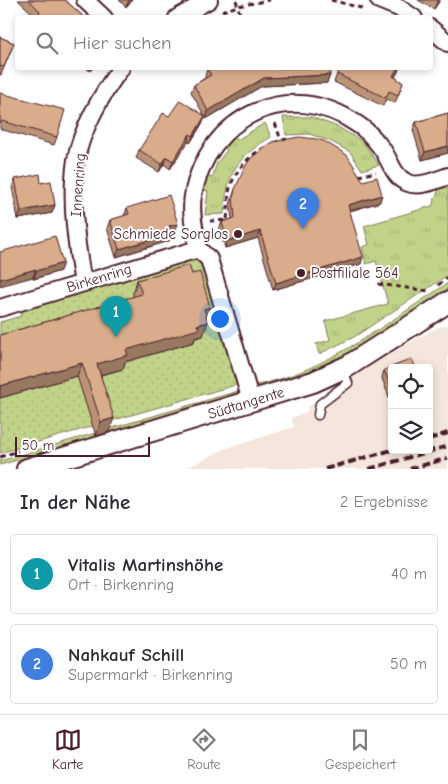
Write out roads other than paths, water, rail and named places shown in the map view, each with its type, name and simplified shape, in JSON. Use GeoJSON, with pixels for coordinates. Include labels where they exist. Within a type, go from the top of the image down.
{"type":"FeatureCollection","features":[{"type":"Feature","properties":{"kind":"street"},"geometry":{"type":"LineString","coordinates":[[85,0],[101,15]]}},
{"type":"Feature","properties":{"kind":"street"},"geometry":{"type":"LineString","coordinates":[[375,5],[399,8],[410,15]]}},
{"type":"Feature","properties":{"kind":"street"},"geometry":{"type":"LineString","coordinates":[[186,15],[214,6]]}},
{"type":"Feature","properties":{"kind":"street"},"geometry":{"type":"LineString","coordinates":[[433,30],[448,43]]}},
{"type":"Feature","properties":{"kind":"street","name":"Innenring"},"geometry":{"type":"LineString","coordinates":[[83,283],[75,224],[76,160],[84,134],[96,109],[120,70]]}},
{"type":"Feature","properties":{"kind":"street"},"geometry":{"type":"LineString","coordinates":[[251,401],[209,258],[198,249],[194,223],[192,198],[200,170],[215,142],[238,120],[268,107],[300,103],[333,110],[358,124],[379,145],[391,163],[397,177],[409,184],[426,183],[448,176]]}},
{"type":"Feature","properties":{"kind":"street","name":"Birkenring"},"geometry":{"type":"LineString","coordinates":[[0,308],[198,249]]}},
{"type":"Feature","properties":{"kind":"street","name":"Südtangente"},"geometry":{"type":"LineString","coordinates":[[28,469],[314,382],[342,369],[448,302]]}},
{"type":"Feature","properties":{"kind":"lane"},"geometry":{"type":"LineString","coordinates":[[318,415],[320,404],[348,383],[342,369]]}},
{"type":"Feature","properties":{"kind":"railway"},"geometry":{"type":"LineString","coordinates":[[433,438],[448,433]]}},
{"type":"Feature","properties":{"kind":"railway"},"geometry":{"type":"LineString","coordinates":[[369,469],[448,446]]}},
{"type":"Feature","properties":{"kind":"railway"},"geometry":{"type":"LineString","coordinates":[[325,469],[388,451]]}},
{"type":"Feature","properties":{"kind":"railway"},"geometry":{"type":"LineString","coordinates":[[410,469],[448,458]]}},
{"type":"Feature","properties":{"kind":"place","name":"Nahkauf Schill"},"geometry":{"type":"Point","coordinates":[303,229]}},
{"type":"Feature","properties":{"kind":"place","name":"Schmiede Sorglos"},"geometry":{"type":"Point","coordinates":[238,234]}},
{"type":"Feature","properties":{"kind":"place","name":"Postfiliale 564"},"geometry":{"type":"Point","coordinates":[301,273]}},
{"type":"Feature","properties":{"kind":"place","name":"Vitalis Martinshöhe"},"geometry":{"type":"Point","coordinates":[116,337]}}]}
